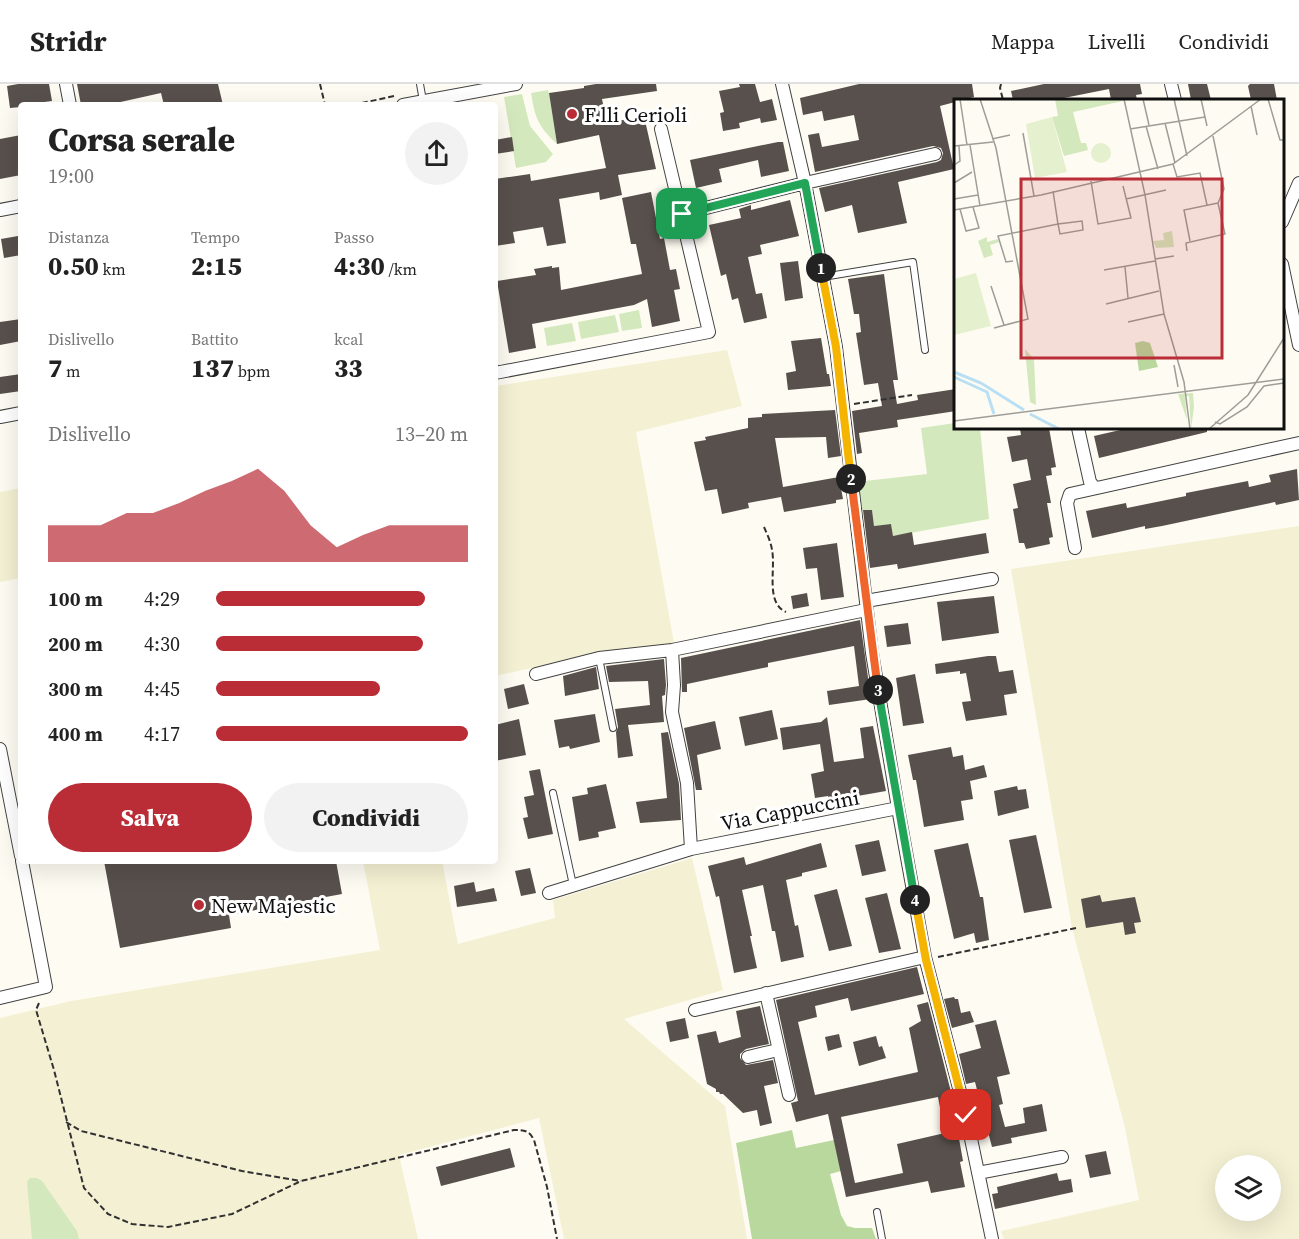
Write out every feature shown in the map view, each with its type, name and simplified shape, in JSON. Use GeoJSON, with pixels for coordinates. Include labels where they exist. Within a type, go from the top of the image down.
{"type":"FeatureCollection","features":[{"type":"Feature","properties":{"kind":"street"},"geometry":{"type":"LineString","coordinates":[[66,84],[69,102]]}},
{"type":"Feature","properties":{"kind":"street"},"geometry":{"type":"LineString","coordinates":[[418,102],[453,100],[516,84]]}},
{"type":"Feature","properties":{"kind":"street"},"geometry":{"type":"LineString","coordinates":[[783,84],[805,183],[836,347],[866,605],[898,808],[926,958],[966,1115],[992,1239]]}},
{"type":"Feature","properties":{"kind":"street"},"geometry":{"type":"LineString","coordinates":[[1172,84],[1175,99]]}},
{"type":"Feature","properties":{"kind":"street"},"geometry":{"type":"LineString","coordinates":[[498,372],[709,332],[661,129]]}},
{"type":"Feature","properties":{"kind":"street"},"geometry":{"type":"LineString","coordinates":[[682,214],[935,154]]}},
{"type":"Feature","properties":{"kind":"street"},"geometry":{"type":"LineString","coordinates":[[1284,217],[1299,183]]}},
{"type":"Feature","properties":{"kind":"street"},"geometry":{"type":"LineString","coordinates":[[0,210],[18,207]]}},
{"type":"Feature","properties":{"kind":"street"},"geometry":{"type":"LineString","coordinates":[[1284,274],[1299,345]]}},
{"type":"Feature","properties":{"kind":"street"},"geometry":{"type":"LineString","coordinates":[[0,417],[18,414]]}},
{"type":"Feature","properties":{"kind":"street"},"geometry":{"type":"LineString","coordinates":[[1078,429],[1090,482],[1095,488]]}},
{"type":"Feature","properties":{"kind":"street"},"geometry":{"type":"LineString","coordinates":[[1075,548],[1067,503],[1068,498],[1075,493],[1299,443]]}},
{"type":"Feature","properties":{"kind":"street"},"geometry":{"type":"LineString","coordinates":[[536,674],[599,658],[672,650],[866,605],[992,579]]}},
{"type":"Feature","properties":{"kind":"street","name":"Via Cappuccini"},"geometry":{"type":"LineString","coordinates":[[672,650],[674,685],[672,712],[687,783],[691,849]]}},
{"type":"Feature","properties":{"kind":"street"},"geometry":{"type":"LineString","coordinates":[[0,749],[18,841]]}},
{"type":"Feature","properties":{"kind":"street","name":"Via Cappuccini"},"geometry":{"type":"LineString","coordinates":[[549,893],[691,849],[898,808]]}},
{"type":"Feature","properties":{"kind":"street"},"geometry":{"type":"LineString","coordinates":[[0,998],[46,987],[23,864]]}},
{"type":"Feature","properties":{"kind":"street"},"geometry":{"type":"LineString","coordinates":[[695,1010],[926,958]]}},
{"type":"Feature","properties":{"kind":"street"},"geometry":{"type":"LineString","coordinates":[[766,993],[789,1095]]}},
{"type":"Feature","properties":{"kind":"street"},"geometry":{"type":"LineString","coordinates":[[748,1057],[778,1050]]}},
{"type":"Feature","properties":{"kind":"street"},"geometry":{"type":"LineString","coordinates":[[978,1173],[1062,1157]]}},
{"type":"Feature","properties":{"kind":"lane"},"geometry":{"type":"LineString","coordinates":[[420,84],[423,101]]}},
{"type":"Feature","properties":{"kind":"lane"},"geometry":{"type":"LineString","coordinates":[[823,277],[913,262],[925,350]]}},
{"type":"Feature","properties":{"kind":"lane"},"geometry":{"type":"LineString","coordinates":[[599,658],[613,728]]}},
{"type":"Feature","properties":{"kind":"lane"},"geometry":{"type":"LineString","coordinates":[[553,793],[573,886]]}},
{"type":"Feature","properties":{"kind":"lane"},"geometry":{"type":"LineString","coordinates":[[878,1212],[882,1239]]}},
{"type":"Feature","properties":{"kind":"path"},"geometry":{"type":"LineString","coordinates":[[320,84],[324,102]]}},
{"type":"Feature","properties":{"kind":"path"},"geometry":{"type":"LineString","coordinates":[[1001,84],[1003,99]]}},
{"type":"Feature","properties":{"kind":"path"},"geometry":{"type":"LineString","coordinates":[[843,406],[912,395]]}},
{"type":"Feature","properties":{"kind":"path"},"geometry":{"type":"LineString","coordinates":[[764,527],[772,550],[773,591],[776,604],[782,611],[789,614]]}},
{"type":"Feature","properties":{"kind":"path"},"geometry":{"type":"LineString","coordinates":[[926,958],[1076,928]]}},
{"type":"Feature","properties":{"kind":"path"},"geometry":{"type":"LineString","coordinates":[[46,987],[36,1010],[84,1188],[108,1214],[132,1224],[168,1227],[232,1214],[301,1181],[514,1130],[524,1130],[531,1134],[534,1140],[547,1187],[557,1239]]}},
{"type":"Feature","properties":{"kind":"path"},"geometry":{"type":"LineString","coordinates":[[66,1122],[81,1131],[242,1171],[301,1181]]}},
{"type":"Feature","properties":{"kind":"shaded area"},"geometry":{"type":"Polygon","coordinates":[[[727,350],[742,406],[636,432],[674,643],[609,651],[498,675],[498,386],[727,350]]]}},
{"type":"Feature","properties":{"kind":"shaded area"},"geometry":{"type":"Polygon","coordinates":[[[18,489],[18,579],[0,582],[0,492],[18,489]]]}},
{"type":"Feature","properties":{"kind":"shaded area"},"geometry":{"type":"Polygon","coordinates":[[[1299,526],[1299,1239],[1004,1239],[1001,1231],[1139,1200],[1125,1128],[1072,928],[1011,569],[1299,526]]]}},
{"type":"Feature","properties":{"kind":"shaded area"},"geometry":{"type":"Polygon","coordinates":[[[692,858],[723,990],[624,1019],[725,1106],[747,1239],[564,1239],[539,1118],[399,1155],[418,1239],[0,1239],[0,1018],[71,1001],[380,950],[364,864],[443,864],[458,944],[555,918],[553,900],[692,858]]]}},
{"type":"Feature","properties":{"kind":"green space"},"geometry":{"type":"Polygon","coordinates":[[[548,90],[557,144],[538,121],[531,93],[548,90]]]}},
{"type":"Feature","properties":{"kind":"green space"},"geometry":{"type":"Polygon","coordinates":[[[522,94],[530,126],[553,154],[546,162],[516,168],[504,97],[522,94]]]}},
{"type":"Feature","properties":{"kind":"green space"},"geometry":{"type":"Polygon","coordinates":[[[639,310],[642,328],[622,331],[619,314],[639,310]]]}},
{"type":"Feature","properties":{"kind":"green space"},"geometry":{"type":"Polygon","coordinates":[[[615,315],[619,332],[581,339],[578,322],[615,315]]]}},
{"type":"Feature","properties":{"kind":"green space"},"geometry":{"type":"Polygon","coordinates":[[[572,323],[576,341],[547,346],[544,328],[572,323]]]}},
{"type":"Feature","properties":{"kind":"green space"},"geometry":{"type":"Polygon","coordinates":[[[954,423],[954,429],[980,429],[989,519],[893,536],[891,524],[874,526],[872,510],[860,510],[856,482],[927,474],[921,428],[954,423]]]}},
{"type":"Feature","properties":{"kind":"green space"},"geometry":{"type":"Polygon","coordinates":[[[792,1130],[796,1148],[834,1140],[841,1171],[830,1174],[841,1215],[847,1226],[872,1228],[876,1239],[752,1239],[736,1143],[792,1130]]]}},
{"type":"Feature","properties":{"kind":"green space"},"geometry":{"type":"Polygon","coordinates":[[[30,1178],[42,1181],[77,1231],[79,1239],[32,1239],[27,1182],[30,1178]]]}},
{"type":"Feature","properties":{"kind":"building"},"geometry":{"type":"Polygon","coordinates":[[[49,84],[52,101],[18,102],[18,107],[10,108],[7,86],[49,84]]]}},
{"type":"Feature","properties":{"kind":"building"},"geometry":{"type":"Polygon","coordinates":[[[77,84],[218,84],[222,102],[163,102],[161,93],[120,102],[80,102],[77,84]]]}},
{"type":"Feature","properties":{"kind":"building"},"geometry":{"type":"Polygon","coordinates":[[[656,84],[657,91],[602,99],[607,123],[644,116],[656,169],[618,175],[622,195],[600,200],[599,192],[559,199],[566,243],[547,246],[543,227],[513,232],[515,243],[498,246],[498,179],[530,174],[531,181],[606,168],[599,135],[557,144],[549,93],[584,88],[584,86],[656,84]]]}},
{"type":"Feature","properties":{"kind":"building"},"geometry":{"type":"Polygon","coordinates":[[[739,84],[755,84],[760,102],[772,99],[777,120],[761,123],[760,118],[739,123],[740,128],[723,131],[720,113],[724,112],[719,91],[740,87],[739,84]]]}},
{"type":"Feature","properties":{"kind":"building"},"geometry":{"type":"Polygon","coordinates":[[[859,84],[972,84],[974,97],[954,99],[954,102],[940,106],[954,169],[898,182],[907,223],[858,233],[852,205],[825,212],[819,188],[937,162],[941,160],[943,153],[941,148],[933,146],[815,172],[808,135],[819,133],[822,147],[859,140],[854,115],[824,121],[822,111],[803,115],[800,98],[859,84]]]}},
{"type":"Feature","properties":{"kind":"building"},"geometry":{"type":"Polygon","coordinates":[[[1044,84],[1140,84],[1142,94],[1136,95],[1137,99],[1111,99],[1109,89],[1059,99],[1013,99],[1011,91],[1044,84]]]}},
{"type":"Feature","properties":{"kind":"building"},"geometry":{"type":"Polygon","coordinates":[[[1188,84],[1207,84],[1211,99],[1191,99],[1188,84]]]}},
{"type":"Feature","properties":{"kind":"building"},"geometry":{"type":"Polygon","coordinates":[[[1250,84],[1274,84],[1277,99],[1251,99],[1248,86],[1250,84]]]}},
{"type":"Feature","properties":{"kind":"building"},"geometry":{"type":"Polygon","coordinates":[[[18,136],[18,176],[0,179],[0,139],[18,136]]]}},
{"type":"Feature","properties":{"kind":"building"},"geometry":{"type":"Polygon","coordinates":[[[512,137],[514,151],[498,154],[498,139],[512,137]]]}},
{"type":"Feature","properties":{"kind":"building"},"geometry":{"type":"Polygon","coordinates":[[[783,142],[789,171],[761,177],[758,160],[719,169],[722,182],[696,188],[690,160],[783,142]]]}},
{"type":"Feature","properties":{"kind":"building"},"geometry":{"type":"Polygon","coordinates":[[[651,192],[660,239],[664,238],[670,270],[676,269],[680,289],[674,290],[680,321],[652,327],[647,299],[634,305],[532,324],[536,348],[509,353],[498,281],[536,275],[534,269],[552,266],[552,268],[559,267],[561,290],[642,274],[636,244],[631,244],[622,198],[651,192]]]}},
{"type":"Feature","properties":{"kind":"building"},"geometry":{"type":"Polygon","coordinates":[[[790,200],[799,236],[760,245],[762,254],[748,257],[756,294],[762,293],[767,318],[744,323],[738,298],[732,300],[726,274],[721,276],[709,225],[741,218],[739,209],[751,205],[751,210],[790,200]]]}},
{"type":"Feature","properties":{"kind":"building"},"geometry":{"type":"Polygon","coordinates":[[[18,236],[18,256],[4,258],[1,239],[18,236]]]}},
{"type":"Feature","properties":{"kind":"building"},"geometry":{"type":"Polygon","coordinates":[[[798,261],[803,298],[785,301],[780,263],[798,261]]]}},
{"type":"Feature","properties":{"kind":"building"},"geometry":{"type":"Polygon","coordinates":[[[884,274],[898,380],[893,380],[897,404],[918,400],[917,395],[954,389],[954,411],[897,420],[898,427],[859,433],[862,453],[857,454],[852,411],[882,406],[878,383],[864,385],[856,333],[861,332],[859,314],[854,314],[848,279],[884,274]]]}},
{"type":"Feature","properties":{"kind":"building"},"geometry":{"type":"Polygon","coordinates":[[[18,319],[18,342],[0,345],[0,322],[18,319]]]}},
{"type":"Feature","properties":{"kind":"building"},"geometry":{"type":"Polygon","coordinates":[[[821,338],[831,386],[788,390],[786,373],[796,371],[791,341],[821,338]]]}},
{"type":"Feature","properties":{"kind":"building"},"geometry":{"type":"Polygon","coordinates":[[[18,374],[18,391],[0,394],[0,377],[18,374]]]}},
{"type":"Feature","properties":{"kind":"building"},"geometry":{"type":"Polygon","coordinates":[[[835,410],[841,456],[828,458],[826,437],[775,438],[783,487],[839,477],[843,499],[836,500],[836,503],[784,512],[781,497],[748,503],[749,508],[722,514],[717,489],[705,491],[694,442],[706,440],[705,437],[748,428],[748,418],[762,417],[762,414],[835,410]]]}},
{"type":"Feature","properties":{"kind":"building"},"geometry":{"type":"Polygon","coordinates":[[[1020,429],[1049,429],[1056,467],[1051,468],[1052,475],[1046,476],[1051,503],[1047,503],[1053,537],[1049,538],[1050,544],[1026,549],[1024,543],[1019,543],[1013,509],[1018,508],[1013,484],[1031,480],[1027,459],[1012,462],[1007,437],[1021,435],[1020,429]]]}},
{"type":"Feature","properties":{"kind":"building"},"geometry":{"type":"Polygon","coordinates":[[[1125,429],[1207,429],[1207,432],[1099,458],[1094,436],[1125,429]]]}},
{"type":"Feature","properties":{"kind":"building"},"geometry":{"type":"Polygon","coordinates":[[[1297,469],[1299,500],[1276,505],[1275,502],[1092,538],[1086,511],[1126,503],[1127,508],[1248,481],[1249,487],[1271,482],[1269,475],[1297,469]]]}},
{"type":"Feature","properties":{"kind":"building"},"geometry":{"type":"Polygon","coordinates":[[[863,510],[872,510],[874,526],[891,524],[893,536],[912,532],[914,545],[986,533],[989,553],[898,569],[897,564],[870,568],[863,510]]]}},
{"type":"Feature","properties":{"kind":"building"},"geometry":{"type":"Polygon","coordinates":[[[837,543],[844,597],[821,600],[817,568],[806,569],[803,548],[837,543]]]}},
{"type":"Feature","properties":{"kind":"building"},"geometry":{"type":"Polygon","coordinates":[[[807,593],[809,606],[793,609],[791,596],[807,593]]]}},
{"type":"Feature","properties":{"kind":"building"},"geometry":{"type":"Polygon","coordinates":[[[994,596],[999,633],[942,641],[937,602],[994,596]]]}},
{"type":"Feature","properties":{"kind":"building"},"geometry":{"type":"Polygon","coordinates":[[[860,620],[871,699],[829,705],[827,691],[859,686],[854,646],[768,663],[768,667],[687,684],[687,692],[682,692],[681,658],[860,620]]]}},
{"type":"Feature","properties":{"kind":"building"},"geometry":{"type":"Polygon","coordinates":[[[908,623],[911,644],[887,647],[884,626],[908,623]]]}},
{"type":"Feature","properties":{"kind":"building"},"geometry":{"type":"Polygon","coordinates":[[[996,656],[999,672],[1013,670],[1017,693],[1004,695],[1007,715],[966,721],[962,702],[971,701],[966,673],[960,674],[960,671],[936,674],[935,664],[996,656]]]}},
{"type":"Feature","properties":{"kind":"building"},"geometry":{"type":"Polygon","coordinates":[[[664,659],[666,685],[665,695],[662,696],[664,722],[628,725],[633,756],[618,758],[616,732],[618,727],[615,709],[650,705],[648,681],[609,682],[606,666],[664,659]]]}},
{"type":"Feature","properties":{"kind":"building"},"geometry":{"type":"Polygon","coordinates":[[[596,667],[599,689],[565,696],[563,676],[596,667]]]}},
{"type":"Feature","properties":{"kind":"building"},"geometry":{"type":"Polygon","coordinates":[[[915,674],[924,723],[903,726],[896,678],[915,674]]]}},
{"type":"Feature","properties":{"kind":"building"},"geometry":{"type":"Polygon","coordinates":[[[524,684],[529,704],[508,709],[504,689],[524,684]]]}},
{"type":"Feature","properties":{"kind":"building"},"geometry":{"type":"Polygon","coordinates":[[[772,710],[778,739],[745,746],[739,717],[772,710]]]}},
{"type":"Feature","properties":{"kind":"building"},"geometry":{"type":"Polygon","coordinates":[[[595,714],[600,742],[570,749],[569,746],[559,748],[554,720],[595,714]]]}},
{"type":"Feature","properties":{"kind":"building"},"geometry":{"type":"Polygon","coordinates":[[[827,717],[834,762],[864,758],[860,728],[873,726],[886,791],[829,801],[828,796],[815,798],[811,774],[824,771],[820,744],[783,750],[780,728],[821,722],[827,717]]]}},
{"type":"Feature","properties":{"kind":"building"},"geometry":{"type":"Polygon","coordinates":[[[519,719],[526,755],[498,760],[498,724],[519,719]]]}},
{"type":"Feature","properties":{"kind":"building"},"geometry":{"type":"Polygon","coordinates":[[[715,721],[721,749],[697,755],[702,790],[696,790],[684,728],[715,721]]]}},
{"type":"Feature","properties":{"kind":"building"},"geometry":{"type":"Polygon","coordinates":[[[668,732],[679,784],[681,820],[640,823],[636,802],[667,798],[661,733],[668,732]]]}},
{"type":"Feature","properties":{"kind":"building"},"geometry":{"type":"Polygon","coordinates":[[[951,747],[953,757],[963,755],[965,770],[984,765],[987,777],[970,781],[973,799],[961,801],[964,820],[924,827],[916,780],[913,780],[908,755],[951,747]]]}},
{"type":"Feature","properties":{"kind":"building"},"geometry":{"type":"Polygon","coordinates":[[[540,769],[553,834],[528,839],[523,818],[528,817],[524,797],[534,795],[529,771],[540,769]]]}},
{"type":"Feature","properties":{"kind":"building"},"geometry":{"type":"Polygon","coordinates":[[[606,784],[616,828],[598,832],[599,837],[579,841],[572,797],[588,794],[587,788],[606,784]]]}},
{"type":"Feature","properties":{"kind":"building"},"geometry":{"type":"Polygon","coordinates":[[[1017,786],[1018,790],[1026,789],[1029,808],[998,816],[994,791],[1017,786]]]}},
{"type":"Feature","properties":{"kind":"building"},"geometry":{"type":"Polygon","coordinates":[[[1036,835],[1052,908],[1024,913],[1009,840],[1036,835]]]}},
{"type":"Feature","properties":{"kind":"building"},"geometry":{"type":"Polygon","coordinates":[[[879,840],[886,871],[862,876],[855,845],[879,840]]]}},
{"type":"Feature","properties":{"kind":"building"},"geometry":{"type":"Polygon","coordinates":[[[821,843],[827,867],[802,873],[802,876],[786,880],[804,957],[781,962],[763,885],[742,890],[757,968],[734,973],[719,896],[716,897],[708,866],[744,857],[746,865],[821,843]]]}},
{"type":"Feature","properties":{"kind":"building"},"geometry":{"type":"Polygon","coordinates":[[[968,843],[980,897],[983,897],[989,940],[976,943],[974,933],[954,939],[934,850],[968,843]]]}},
{"type":"Feature","properties":{"kind":"building","name":"New Majestic"},"geometry":{"type":"Polygon","coordinates":[[[105,864],[337,864],[342,894],[229,915],[231,928],[120,948],[105,864]]]}},
{"type":"Feature","properties":{"kind":"building"},"geometry":{"type":"Polygon","coordinates":[[[530,868],[536,893],[521,896],[515,871],[530,868]]]}},
{"type":"Feature","properties":{"kind":"building"},"geometry":{"type":"Polygon","coordinates":[[[474,882],[476,892],[494,888],[497,901],[457,907],[454,886],[474,882]]]}},
{"type":"Feature","properties":{"kind":"building"},"geometry":{"type":"Polygon","coordinates":[[[837,889],[852,946],[829,951],[814,895],[837,889]]]}},
{"type":"Feature","properties":{"kind":"building"},"geometry":{"type":"Polygon","coordinates":[[[887,893],[901,949],[879,953],[865,898],[887,893]]]}},
{"type":"Feature","properties":{"kind":"building"},"geometry":{"type":"Polygon","coordinates":[[[1100,895],[1102,902],[1135,897],[1141,922],[1134,923],[1136,933],[1125,935],[1123,922],[1086,928],[1081,899],[1100,895]]]}},
{"type":"Feature","properties":{"kind":"building"},"geometry":{"type":"Polygon","coordinates":[[[917,967],[924,994],[851,1011],[848,998],[815,1006],[817,1017],[798,1022],[815,1095],[918,1072],[909,1028],[921,1021],[917,1005],[928,1002],[950,1088],[963,1161],[960,1162],[965,1187],[931,1193],[928,1181],[846,1197],[828,1114],[796,1122],[791,1103],[798,1101],[776,1000],[917,967]],[[938,1097],[841,1117],[855,1183],[903,1173],[897,1144],[945,1133],[938,1097]]]}},
{"type":"Feature","properties":{"kind":"building"},"geometry":{"type":"Polygon","coordinates":[[[954,997],[958,999],[961,1013],[970,1011],[974,1022],[952,1028],[944,999],[954,997]]]}},
{"type":"Feature","properties":{"kind":"building"},"geometry":{"type":"Polygon","coordinates":[[[760,1006],[769,1044],[746,1049],[740,1054],[740,1058],[746,1065],[773,1060],[778,1083],[764,1086],[772,1123],[760,1126],[757,1110],[743,1113],[723,1094],[716,1092],[716,1089],[707,1084],[697,1035],[716,1031],[719,1043],[741,1037],[736,1011],[760,1006]]]}},
{"type":"Feature","properties":{"kind":"building"},"geometry":{"type":"Polygon","coordinates":[[[685,1018],[689,1038],[670,1042],[666,1022],[685,1018]]]}},
{"type":"Feature","properties":{"kind":"building"},"geometry":{"type":"Polygon","coordinates":[[[996,1020],[1010,1074],[997,1077],[1003,1104],[999,1105],[1005,1127],[1025,1123],[1023,1108],[1042,1104],[1047,1131],[1011,1138],[1012,1143],[992,1147],[975,1082],[966,1084],[959,1054],[981,1048],[975,1025],[996,1020]]]}},
{"type":"Feature","properties":{"kind":"building"},"geometry":{"type":"Polygon","coordinates":[[[839,1034],[842,1047],[828,1051],[825,1037],[839,1034]]]}},
{"type":"Feature","properties":{"kind":"building"},"geometry":{"type":"Polygon","coordinates":[[[876,1036],[879,1047],[882,1046],[886,1058],[859,1066],[853,1042],[876,1036]]]}},
{"type":"Feature","properties":{"kind":"building"},"geometry":{"type":"Polygon","coordinates":[[[510,1148],[515,1167],[441,1186],[436,1167],[510,1148]]]}},
{"type":"Feature","properties":{"kind":"building"},"geometry":{"type":"Polygon","coordinates":[[[1106,1151],[1111,1174],[1090,1178],[1085,1155],[1106,1151]]]}},
{"type":"Feature","properties":{"kind":"building"},"geometry":{"type":"Polygon","coordinates":[[[1057,1173],[1059,1181],[1071,1179],[1073,1192],[995,1209],[992,1194],[998,1193],[997,1187],[1057,1173]]]}},
{"type":"Feature","properties":{"kind":"place","name":"F.lli Cerioli"},"geometry":{"type":"Point","coordinates":[572,114]}},
{"type":"Feature","properties":{"kind":"place","name":"New Majestic"},"geometry":{"type":"Point","coordinates":[199,905]}},
{"type":"Feature","properties":{"kind":"route"},"geometry":{"type":"LineString","coordinates":[[682,214],[805,183],[836,347],[880,705],[926,957],[966,1115]]}}]}
